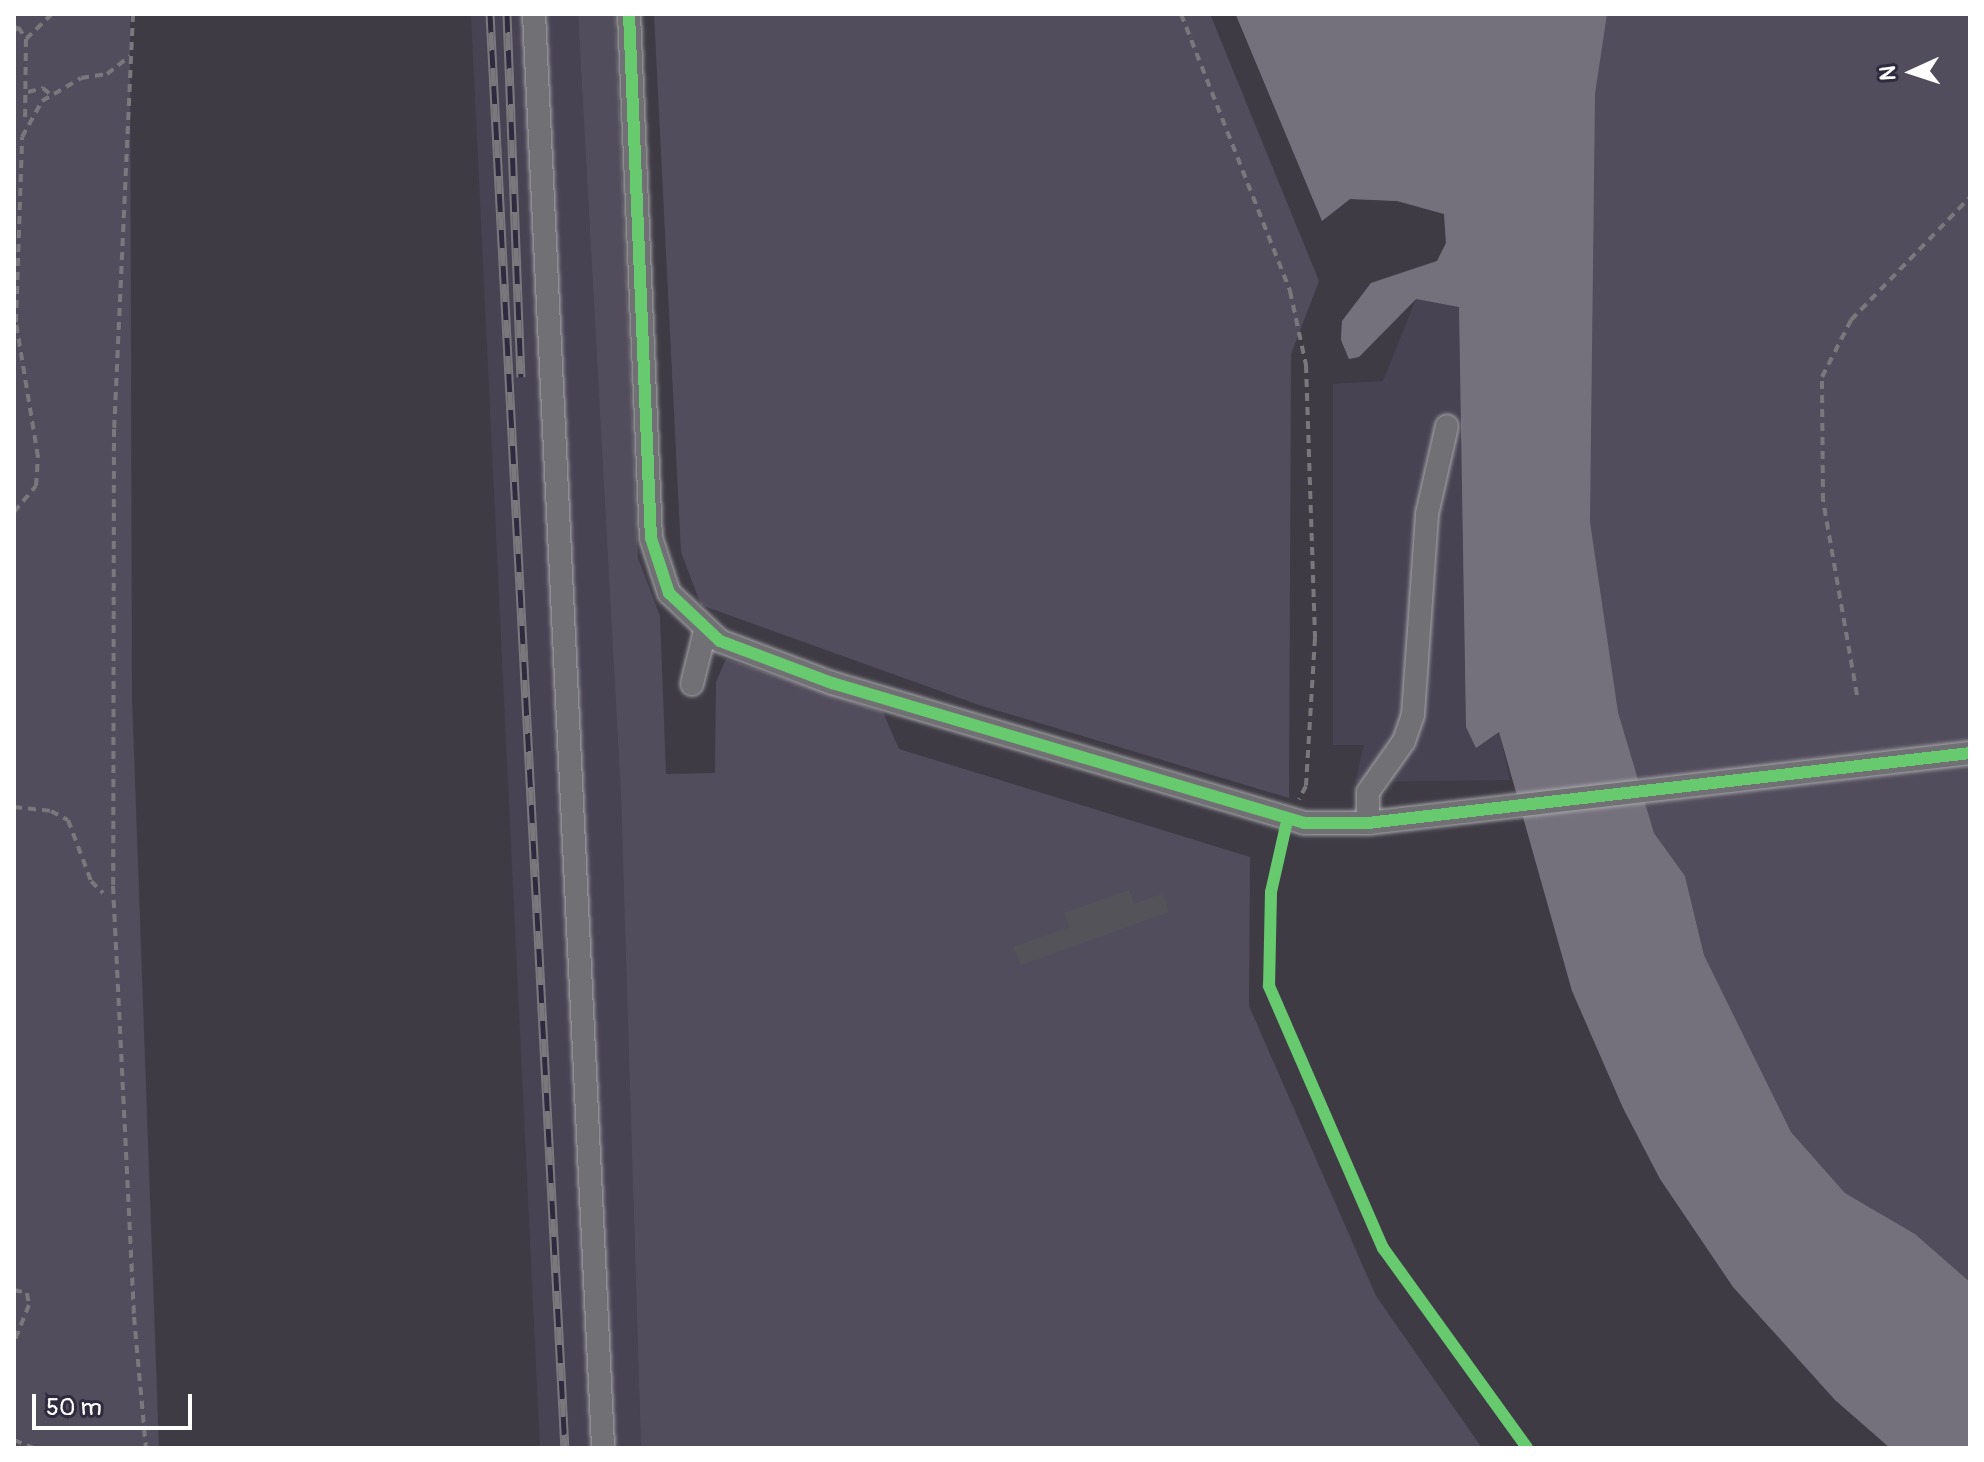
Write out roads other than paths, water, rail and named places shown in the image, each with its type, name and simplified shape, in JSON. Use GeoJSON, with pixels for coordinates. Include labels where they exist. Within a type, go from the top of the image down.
{"type":"FeatureCollection","features":[{"type":"Feature","properties":{"kind":"street"},"geometry":{"type":"LineString","coordinates":[[534,14],[603,1444]]}},
{"type":"Feature","properties":{"kind":"street"},"geometry":{"type":"LineString","coordinates":[[629,14],[651,538],[669,593],[705,631],[832,683],[1287,821],[1368,823],[1476,806],[1686,783],[1851,758],[1970,753]]}},
{"type":"Feature","properties":{"kind":"street"},"geometry":{"type":"LineString","coordinates":[[1368,823],[1368,792],[1404,741],[1413,715],[1427,514],[1447,426]]}},
{"type":"Feature","properties":{"kind":"street"},"geometry":{"type":"LineString","coordinates":[[692,684],[705,631]]}},
{"type":"Feature","properties":{"kind":"railway"},"geometry":{"type":"LineString","coordinates":[[490,14],[565,1448]]}},
{"type":"Feature","properties":{"kind":"railway"},"geometry":{"type":"LineString","coordinates":[[507,14],[521,377]]}}]}
